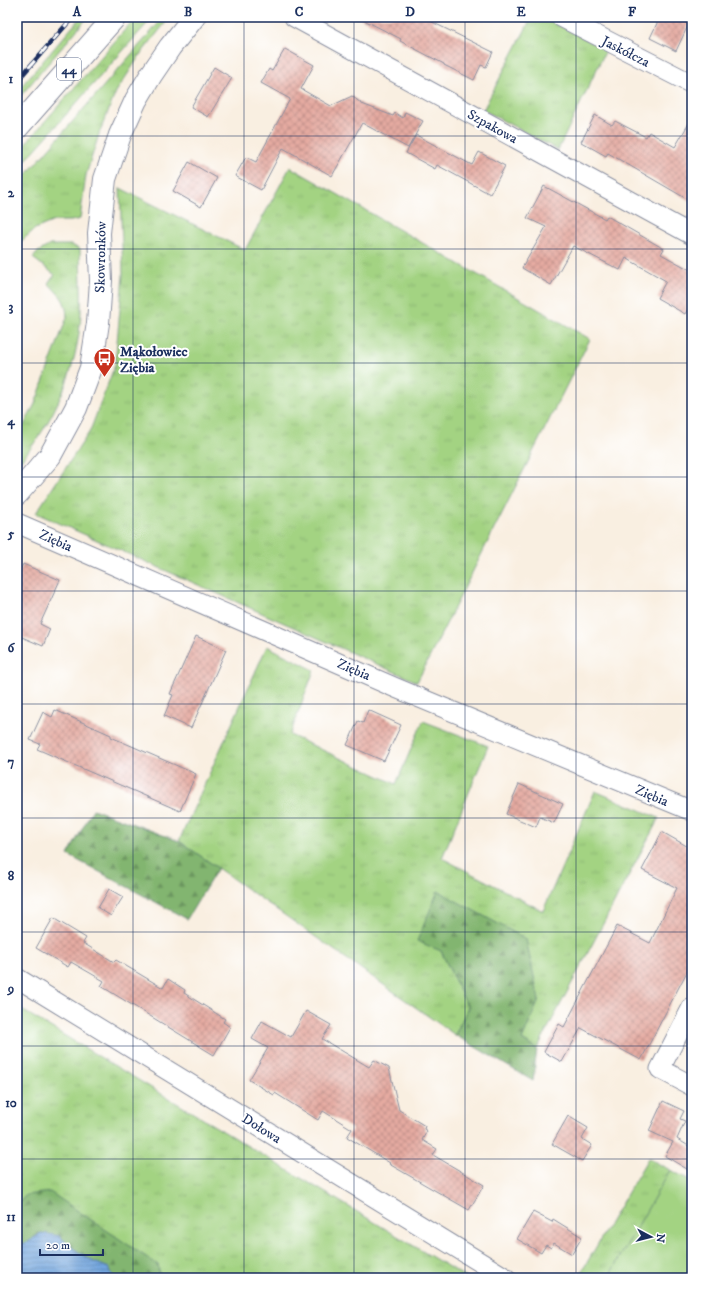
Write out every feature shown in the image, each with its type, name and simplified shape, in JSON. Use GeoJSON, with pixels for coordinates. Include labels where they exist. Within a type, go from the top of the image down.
{"type":"FeatureCollection","features":[{"type":"Feature","properties":{"kind":"street","name":"44"},"geometry":{"type":"LineString","coordinates":[[17,128],[115,17]]}},
{"type":"Feature","properties":{"kind":"street","name":"Szpakowa"},"geometry":{"type":"LineString","coordinates":[[294,17],[692,234]]}},
{"type":"Feature","properties":{"kind":"street","name":"Jaskółcza"},"geometry":{"type":"LineString","coordinates":[[561,17],[692,84]]}},
{"type":"Feature","properties":{"kind":"street","name":"Skowronków"},"geometry":{"type":"LineString","coordinates":[[17,494],[50,456],[76,408],[91,368],[98,324],[101,281],[99,233],[105,180],[120,135],[136,100],[151,75],[170,47],[192,19]]}},
{"type":"Feature","properties":{"kind":"street","name":"Ziębia"},"geometry":{"type":"LineString","coordinates":[[17,523],[425,700],[692,811]]}},
{"type":"Feature","properties":{"kind":"street","name":"Dołowa"},"geometry":{"type":"LineString","coordinates":[[17,978],[506,1278]]}},
{"type":"Feature","properties":{"kind":"street"},"geometry":{"type":"LineString","coordinates":[[692,1007],[660,1069],[692,1086]]}},
{"type":"Feature","properties":{"kind":"green space"},"geometry":{"type":"Polygon","coordinates":[[[81,17],[88,17],[17,100],[17,91],[81,17]]]}},
{"type":"Feature","properties":{"kind":"green space"},"geometry":{"type":"Polygon","coordinates":[[[136,17],[153,17],[17,170],[17,155],[19,151],[136,17]]]}},
{"type":"Feature","properties":{"kind":"green space"},"geometry":{"type":"Polygon","coordinates":[[[164,17],[170,17],[140,55],[116,92],[100,131],[86,175],[80,219],[71,221],[54,221],[35,229],[17,245],[17,185],[164,17]]]}},
{"type":"Feature","properties":{"kind":"green space"},"geometry":{"type":"Polygon","coordinates":[[[532,17],[543,17],[606,50],[558,150],[483,110],[532,17]]]}},
{"type":"Feature","properties":{"kind":"green space"},"geometry":{"type":"Polygon","coordinates":[[[290,167],[590,339],[417,682],[36,513],[90,431],[115,365],[123,275],[120,188],[245,250],[290,167]]]}},
{"type":"Feature","properties":{"kind":"green space"},"geometry":{"type":"Polygon","coordinates":[[[50,245],[71,245],[80,249],[81,313],[79,334],[75,354],[62,394],[42,431],[17,465],[17,433],[24,425],[35,404],[67,317],[64,302],[48,283],[55,275],[33,258],[38,252],[50,245]]]}},
{"type":"Feature","properties":{"kind":"green space"},"geometry":{"type":"Polygon","coordinates":[[[267,646],[314,670],[290,735],[396,784],[423,721],[488,746],[442,858],[543,911],[595,791],[659,818],[537,1049],[522,1040],[539,999],[441,951],[468,1008],[455,1035],[179,841],[267,646]]]}},
{"type":"Feature","properties":{"kind":"green space"},"geometry":{"type":"Polygon","coordinates":[[[93,809],[179,841],[218,868],[187,919],[68,855],[93,809]]]}},
{"type":"Feature","properties":{"kind":"green space"},"geometry":{"type":"Polygon","coordinates":[[[438,891],[526,939],[539,1000],[522,1040],[537,1049],[533,1081],[455,1035],[468,1008],[441,951],[417,941],[438,891]]]}},
{"type":"Feature","properties":{"kind":"green space"},"geometry":{"type":"Polygon","coordinates":[[[17,1007],[467,1278],[160,1278],[158,1265],[26,1195],[17,1205],[17,1007]]]}},
{"type":"Feature","properties":{"kind":"green space"},"geometry":{"type":"Polygon","coordinates":[[[648,1158],[670,1170],[608,1278],[578,1278],[648,1158]]]}},
{"type":"Feature","properties":{"kind":"green space"},"geometry":{"type":"Polygon","coordinates":[[[670,1170],[692,1181],[692,1278],[608,1278],[670,1170]]]}},
{"type":"Feature","properties":{"kind":"green space"},"geometry":{"type":"Polygon","coordinates":[[[50,1192],[158,1265],[160,1278],[114,1278],[109,1268],[94,1262],[74,1249],[59,1236],[41,1233],[28,1242],[17,1246],[17,1205],[26,1195],[50,1192]]]}},
{"type":"Feature","properties":{"kind":"water"},"geometry":{"type":"Polygon","coordinates":[[[41,1233],[59,1236],[74,1249],[94,1262],[109,1268],[114,1278],[17,1278],[17,1246],[28,1242],[41,1233]]]}},
{"type":"Feature","properties":{"kind":"building"},"geometry":{"type":"Polygon","coordinates":[[[358,17],[435,17],[432,22],[493,52],[486,67],[481,65],[474,80],[358,17]]]}},
{"type":"Feature","properties":{"kind":"building"},"geometry":{"type":"Polygon","coordinates":[[[660,17],[692,17],[676,51],[650,38],[660,17]]]}},
{"type":"Feature","properties":{"kind":"building"},"geometry":{"type":"Polygon","coordinates":[[[285,49],[314,65],[301,89],[331,106],[352,96],[362,104],[393,116],[395,113],[403,118],[405,112],[423,121],[408,148],[362,123],[332,176],[283,148],[261,190],[235,176],[246,157],[256,162],[290,99],[261,83],[269,69],[272,71],[285,49]]]}},
{"type":"Feature","properties":{"kind":"building"},"geometry":{"type":"Polygon","coordinates":[[[214,67],[232,78],[208,117],[191,107],[214,67]]]}},
{"type":"Feature","properties":{"kind":"building"},"geometry":{"type":"Polygon","coordinates":[[[595,115],[612,125],[615,121],[646,137],[649,132],[675,147],[692,118],[692,202],[608,153],[606,156],[581,142],[595,115]]]}},
{"type":"Feature","properties":{"kind":"building"},"geometry":{"type":"Polygon","coordinates":[[[416,135],[472,165],[479,152],[505,166],[490,194],[437,165],[435,169],[406,153],[416,135]]]}},
{"type":"Feature","properties":{"kind":"building"},"geometry":{"type":"Polygon","coordinates":[[[189,162],[217,178],[201,207],[173,191],[189,162]]]}},
{"type":"Feature","properties":{"kind":"building"},"geometry":{"type":"Polygon","coordinates":[[[544,186],[605,219],[607,216],[664,249],[661,254],[692,271],[692,302],[685,314],[657,298],[666,281],[626,258],[620,270],[573,246],[551,285],[522,268],[546,227],[527,218],[544,186]]]}},
{"type":"Feature","properties":{"kind":"building"},"geometry":{"type":"Polygon","coordinates":[[[23,564],[60,580],[40,624],[50,629],[43,646],[17,635],[17,578],[23,564]]]}},
{"type":"Feature","properties":{"kind":"building"},"geometry":{"type":"Polygon","coordinates":[[[196,636],[226,650],[191,728],[164,716],[173,695],[170,694],[196,636]]]}},
{"type":"Feature","properties":{"kind":"building"},"geometry":{"type":"Polygon","coordinates":[[[55,710],[111,735],[111,737],[196,774],[180,811],[37,749],[40,744],[30,740],[43,712],[52,717],[55,710]]]}},
{"type":"Feature","properties":{"kind":"building"},"geometry":{"type":"Polygon","coordinates":[[[368,710],[401,725],[384,761],[347,745],[358,721],[363,723],[368,710]]]}},
{"type":"Feature","properties":{"kind":"building"},"geometry":{"type":"Polygon","coordinates":[[[519,784],[563,804],[554,823],[540,817],[536,827],[506,814],[519,784]]]}},
{"type":"Feature","properties":{"kind":"building"},"geometry":{"type":"Polygon","coordinates":[[[662,832],[692,849],[692,962],[641,1060],[581,1028],[562,1062],[544,1052],[559,1024],[564,1027],[617,926],[650,943],[677,888],[642,870],[662,832]]]}},
{"type":"Feature","properties":{"kind":"building"},"geometry":{"type":"Polygon","coordinates":[[[109,889],[123,897],[111,916],[98,908],[109,889]]]}},
{"type":"Feature","properties":{"kind":"building"},"geometry":{"type":"Polygon","coordinates":[[[53,918],[86,938],[83,943],[114,962],[116,960],[163,988],[168,979],[185,990],[184,993],[225,1019],[223,1022],[230,1027],[214,1055],[101,986],[104,981],[71,962],[68,967],[36,948],[53,918]]]}},
{"type":"Feature","properties":{"kind":"building"},"geometry":{"type":"Polygon","coordinates":[[[306,1011],[331,1025],[322,1039],[369,1067],[374,1060],[389,1068],[399,1110],[425,1126],[424,1129],[427,1131],[422,1140],[437,1149],[433,1155],[484,1185],[469,1210],[389,1164],[390,1163],[347,1137],[352,1129],[323,1111],[318,1120],[275,1093],[274,1095],[249,1080],[268,1048],[252,1039],[262,1021],[291,1037],[306,1011]]]}},
{"type":"Feature","properties":{"kind":"building"},"geometry":{"type":"Polygon","coordinates":[[[663,1101],[684,1111],[680,1119],[685,1121],[677,1139],[692,1148],[692,1172],[665,1156],[673,1142],[649,1131],[663,1101]]]}},
{"type":"Feature","properties":{"kind":"building"},"geometry":{"type":"Polygon","coordinates":[[[568,1116],[588,1128],[582,1139],[592,1145],[582,1161],[552,1144],[568,1116]]]}},
{"type":"Feature","properties":{"kind":"building"},"geometry":{"type":"Polygon","coordinates":[[[533,1212],[552,1222],[553,1219],[582,1237],[572,1254],[554,1243],[551,1248],[546,1245],[541,1253],[517,1239],[533,1212]]]}},
{"type":"Feature","properties":{"kind":"railway"},"geometry":{"type":"LineString","coordinates":[[17,81],[73,17]]}},
{"type":"Feature","properties":{"kind":"place","name":"Mąkołowiec Ziębia"},"geometry":{"type":"Point","coordinates":[105,378]}}]}
